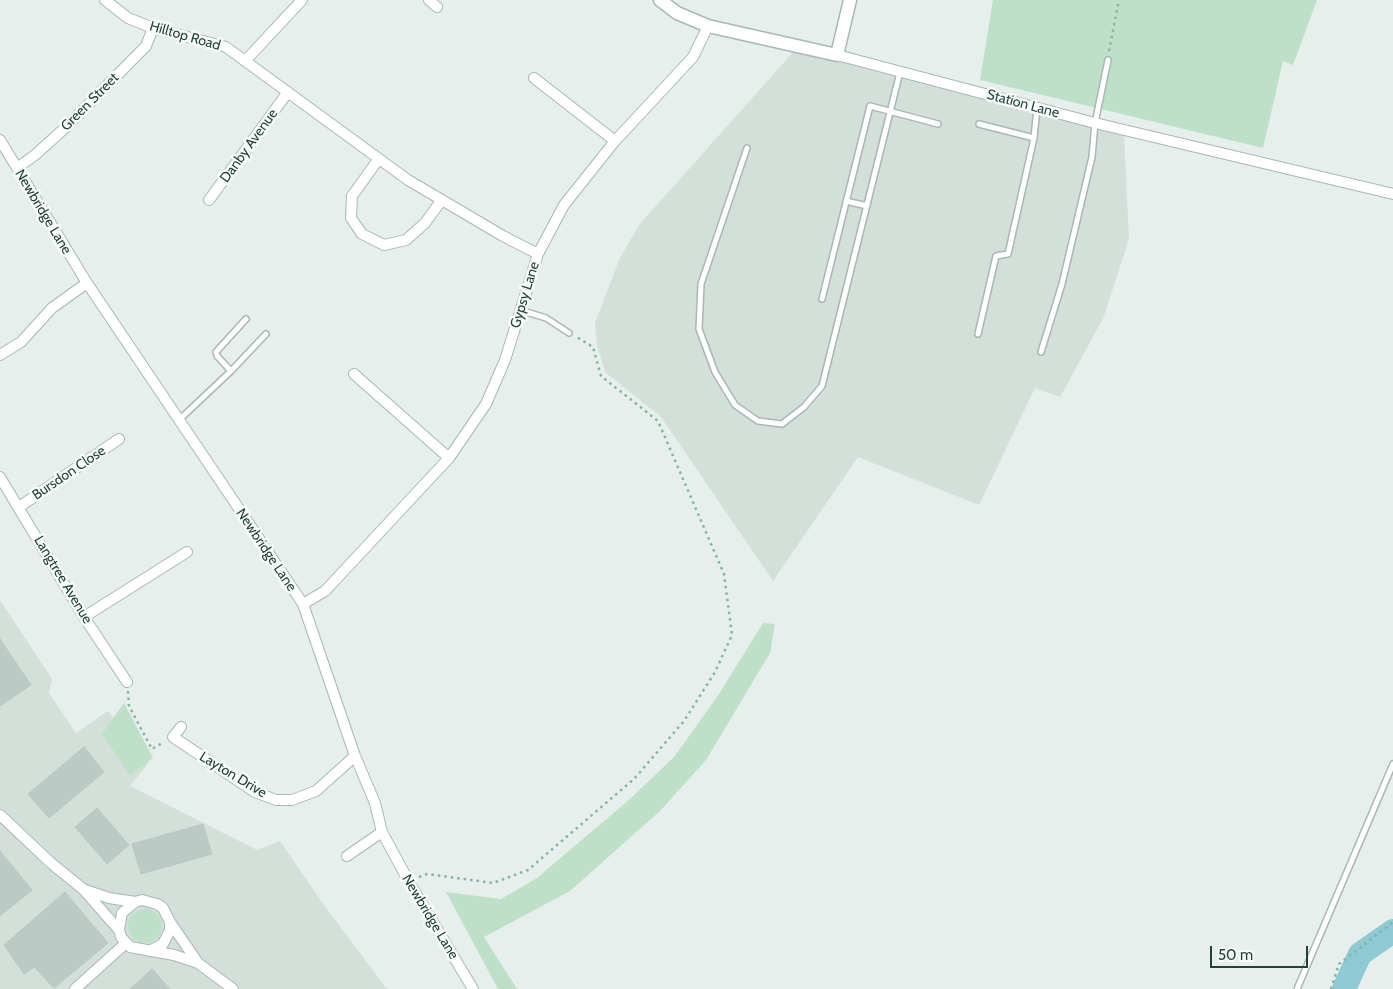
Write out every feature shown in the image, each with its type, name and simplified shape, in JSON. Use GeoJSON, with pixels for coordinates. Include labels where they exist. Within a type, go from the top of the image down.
{"type":"FeatureCollection","features":[{"type":"Feature","properties":{"kind":"street","name":"Hilltop Road"},"geometry":{"type":"LineString","coordinates":[[105,0],[128,18],[153,28],[226,48],[245,61]]}},
{"type":"Feature","properties":{"kind":"street"},"geometry":{"type":"LineString","coordinates":[[302,0],[245,61],[378,160],[440,201],[538,254]]}},
{"type":"Feature","properties":{"kind":"street","name":"Station Lane"},"geometry":{"type":"LineString","coordinates":[[660,0],[677,13],[708,26],[837,55],[1095,123],[1393,194]]}},
{"type":"Feature","properties":{"kind":"street"},"geometry":{"type":"LineString","coordinates":[[837,55],[850,0]]}},
{"type":"Feature","properties":{"kind":"street","name":"Gypsy Lane"},"geometry":{"type":"LineString","coordinates":[[303,604],[325,590],[449,458],[486,404],[505,360],[538,254],[564,205],[615,141],[693,57],[708,26]]}},
{"type":"Feature","properties":{"kind":"street","name":"Green Street"},"geometry":{"type":"LineString","coordinates":[[17,168],[35,155],[66,127],[146,46],[153,28]]}},
{"type":"Feature","properties":{"kind":"street"},"geometry":{"type":"LineString","coordinates":[[534,78],[615,141]]}},
{"type":"Feature","properties":{"kind":"street","name":"Danby Avenue"},"geometry":{"type":"LineString","coordinates":[[209,200],[288,92]]}},
{"type":"Feature","properties":{"kind":"street","name":"Newbridge Lane"},"geometry":{"type":"LineString","coordinates":[[0,140],[87,283],[303,604],[355,756],[375,803],[382,832],[409,882],[473,989]]}},
{"type":"Feature","properties":{"kind":"street"},"geometry":{"type":"LineString","coordinates":[[378,160],[352,196],[351,218],[362,234],[384,245],[406,240],[424,223],[440,201]]}},
{"type":"Feature","properties":{"kind":"street"},"geometry":{"type":"LineString","coordinates":[[0,355],[21,342],[52,308],[87,283]]}},
{"type":"Feature","properties":{"kind":"street"},"geometry":{"type":"LineString","coordinates":[[354,374],[449,458]]}},
{"type":"Feature","properties":{"kind":"street","name":"Bursdon Close"},"geometry":{"type":"LineString","coordinates":[[19,507],[119,439]]}},
{"type":"Feature","properties":{"kind":"street","name":"Langtree Avenue"},"geometry":{"type":"LineString","coordinates":[[0,477],[84,617],[127,682]]}},
{"type":"Feature","properties":{"kind":"street"},"geometry":{"type":"LineString","coordinates":[[84,617],[188,552]]}},
{"type":"Feature","properties":{"kind":"street"},"geometry":{"type":"LineString","coordinates":[[173,737],[181,727]]}},
{"type":"Feature","properties":{"kind":"street","name":"Layton Drive"},"geometry":{"type":"LineString","coordinates":[[173,737],[255,792],[276,800],[292,800],[316,791],[355,756]]}},
{"type":"Feature","properties":{"kind":"street"},"geometry":{"type":"LineString","coordinates":[[0,815],[83,890],[119,930],[126,943],[136,950],[174,955],[198,964],[234,989]]}},
{"type":"Feature","properties":{"kind":"street"},"geometry":{"type":"LineString","coordinates":[[347,856],[382,832]]}},
{"type":"Feature","properties":{"kind":"street"},"geometry":{"type":"LineString","coordinates":[[83,890],[109,898],[135,902]]}},
{"type":"Feature","properties":{"kind":"street"},"geometry":{"type":"LineString","coordinates":[[119,930],[122,913],[135,902],[142,900],[157,904],[168,915],[170,922],[198,964]]}},
{"type":"Feature","properties":{"kind":"street"},"geometry":{"type":"LineString","coordinates":[[149,951],[156,948],[167,937],[170,922]]}},
{"type":"Feature","properties":{"kind":"street"},"geometry":{"type":"LineString","coordinates":[[75,989],[126,943]]}},
{"type":"Feature","properties":{"kind":"lane"},"geometry":{"type":"LineString","coordinates":[[1041,352],[1062,284],[1092,157],[1095,123],[1108,60]]}},
{"type":"Feature","properties":{"kind":"lane"},"geometry":{"type":"LineString","coordinates":[[746,148],[701,284],[699,329],[715,372],[735,406],[758,420],[782,424],[804,407],[822,386],[900,71]]}},
{"type":"Feature","properties":{"kind":"lane"},"geometry":{"type":"LineString","coordinates":[[822,299],[870,106],[938,124]]}},
{"type":"Feature","properties":{"kind":"lane"},"geometry":{"type":"LineString","coordinates":[[978,334],[996,256],[1008,254],[1034,138],[1038,108]]}},
{"type":"Feature","properties":{"kind":"lane"},"geometry":{"type":"LineString","coordinates":[[979,124],[1034,138]]}},
{"type":"Feature","properties":{"kind":"lane"},"geometry":{"type":"LineString","coordinates":[[846,200],[867,206]]}},
{"type":"Feature","properties":{"kind":"lane"},"geometry":{"type":"LineString","coordinates":[[520,310],[546,318],[569,332]]}},
{"type":"Feature","properties":{"kind":"lane"},"geometry":{"type":"LineString","coordinates":[[231,371],[217,356],[216,352],[246,319]]}},
{"type":"Feature","properties":{"kind":"lane"},"geometry":{"type":"LineString","coordinates":[[179,420],[231,371],[266,334]]}},
{"type":"Feature","properties":{"kind":"lane"},"geometry":{"type":"LineString","coordinates":[[1297,989],[1393,764]]}},
{"type":"Feature","properties":{"kind":"path"},"geometry":{"type":"LineString","coordinates":[[1108,60],[1119,0]]}},
{"type":"Feature","properties":{"kind":"path"},"geometry":{"type":"LineString","coordinates":[[409,882],[427,874],[493,884],[528,870],[634,779],[684,722],[715,672],[732,635],[724,574],[658,421],[601,376],[593,347],[569,332]]}},
{"type":"Feature","properties":{"kind":"path"},"geometry":{"type":"LineString","coordinates":[[127,682],[129,706],[152,749],[173,737]]}},
{"type":"Feature","properties":{"kind":"path"},"geometry":{"type":"LineString","coordinates":[[1330,989],[1338,964],[1393,922]]}},
{"type":"Feature","properties":{"kind":"shaded area"},"geometry":{"type":"Polygon","coordinates":[[[795,50],[1124,135],[1129,239],[1103,319],[1060,397],[1035,388],[979,505],[858,457],[773,581],[661,417],[605,372],[597,345],[595,323],[619,260],[639,225],[795,50]]]}},
{"type":"Feature","properties":{"kind":"shaded area"},"geometry":{"type":"Polygon","coordinates":[[[0,600],[52,679],[49,693],[76,733],[108,711],[149,762],[130,786],[257,850],[280,841],[321,901],[387,989],[0,989],[0,600]]]}},
{"type":"Feature","properties":{"kind":"green space"},"geometry":{"type":"Polygon","coordinates":[[[993,0],[1317,0],[1293,65],[1283,61],[1263,148],[980,80],[993,0]]]}},
{"type":"Feature","properties":{"kind":"green space"},"geometry":{"type":"Polygon","coordinates":[[[763,623],[775,624],[770,653],[706,760],[660,811],[570,891],[484,937],[517,989],[498,989],[446,892],[501,899],[537,878],[630,799],[675,756],[719,694],[763,623]]]}},
{"type":"Feature","properties":{"kind":"green space"},"geometry":{"type":"Polygon","coordinates":[[[124,703],[153,758],[130,775],[102,734],[124,703]]]}},
{"type":"Feature","properties":{"kind":"green space"},"geometry":{"type":"Polygon","coordinates":[[[145,909],[157,914],[162,926],[157,938],[145,943],[133,938],[128,926],[133,914],[145,909]]]}},
{"type":"Feature","properties":{"kind":"building"},"geometry":{"type":"Polygon","coordinates":[[[0,639],[31,685],[0,706],[0,639]]]}},
{"type":"Feature","properties":{"kind":"building"},"geometry":{"type":"Polygon","coordinates":[[[84,747],[104,772],[49,818],[28,794],[84,747]]]}},
{"type":"Feature","properties":{"kind":"building"},"geometry":{"type":"Polygon","coordinates":[[[97,808],[129,845],[107,864],[75,827],[97,808]]]}},
{"type":"Feature","properties":{"kind":"building"},"geometry":{"type":"Polygon","coordinates":[[[203,824],[212,854],[141,874],[132,844],[203,824]]]}},
{"type":"Feature","properties":{"kind":"building"},"geometry":{"type":"Polygon","coordinates":[[[0,851],[32,890],[0,916],[0,851]]]}},
{"type":"Feature","properties":{"kind":"building"},"geometry":{"type":"Polygon","coordinates":[[[65,892],[108,943],[54,988],[34,967],[24,974],[4,945],[65,892]]]}},
{"type":"Feature","properties":{"kind":"building"},"geometry":{"type":"Polygon","coordinates":[[[152,969],[170,989],[130,989],[152,969]]]}},
{"type":"Feature","properties":{"kind":"waterway"},"geometry":{"type":"LineString","coordinates":[[1344,989],[1360,954],[1393,931]]}}]}
